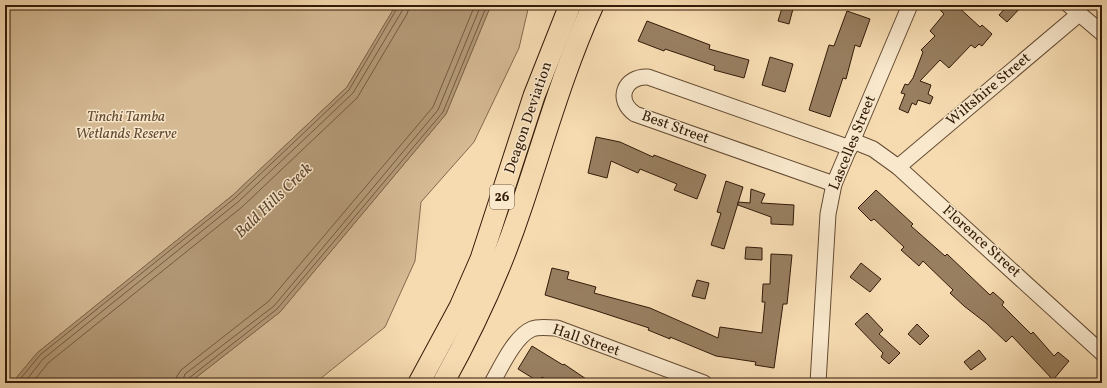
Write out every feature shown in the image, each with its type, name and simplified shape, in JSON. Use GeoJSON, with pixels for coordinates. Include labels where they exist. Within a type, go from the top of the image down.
{"type":"FeatureCollection","features":[{"type":"Feature","properties":{"kind":"highway","name":"Deagon Deviation"},"geometry":{"type":"LineString","coordinates":[[419,383],[460,307],[481,259],[534,96],[570,5]]}},
{"type":"Feature","properties":{"kind":"highway","name":"Deagon Deviation"},"geometry":{"type":"LineString","coordinates":[[443,383],[477,318],[495,278],[521,209],[578,37],[593,5]]}},
{"type":"Feature","properties":{"kind":"street","name":"Lascelles Street"},"geometry":{"type":"LineString","coordinates":[[818,383],[828,214],[834,184],[907,6]]}},
{"type":"Feature","properties":{"kind":"street"},"geometry":{"type":"LineString","coordinates":[[1074,9],[1102,33]]}},
{"type":"Feature","properties":{"kind":"street","name":"Wiltshire Street"},"geometry":{"type":"LineString","coordinates":[[898,167],[1074,9]]}},
{"type":"Feature","properties":{"kind":"street","name":"Best Street"},"geometry":{"type":"LineString","coordinates":[[834,184],[635,114],[624,102],[624,95],[627,87],[633,80],[640,77],[648,77],[851,144]]}},
{"type":"Feature","properties":{"kind":"street","name":"Florence Street"},"geometry":{"type":"LineString","coordinates":[[851,144],[873,149],[898,167],[1102,353]]}},
{"type":"Feature","properties":{"kind":"street","name":"Hall Street"},"geometry":{"type":"LineString","coordinates":[[492,383],[522,335],[533,328],[545,327],[557,328],[684,380],[704,383]]}},
{"type":"Feature","properties":{"kind":"green space","name":"Tinchi Tamba Wetlands Reserve"},"geometry":{"type":"Polygon","coordinates":[[[5,5],[396,5],[347,87],[233,195],[37,353],[12,383],[5,383],[5,5]]]}},
{"type":"Feature","properties":{"kind":"green space"},"geometry":{"type":"Polygon","coordinates":[[[491,5],[529,5],[519,48],[474,142],[421,202],[415,261],[385,327],[315,383],[189,383],[280,312],[446,114],[491,5]]]}},
{"type":"Feature","properties":{"kind":"water","name":"Bald Hills Creek"},"geometry":{"type":"Polygon","coordinates":[[[396,5],[491,5],[446,114],[280,312],[189,383],[12,383],[37,353],[233,195],[347,87],[396,5]]]}},
{"type":"Feature","properties":{"kind":"building"},"geometry":{"type":"Polygon","coordinates":[[[783,5],[794,5],[789,24],[778,21],[783,5]]]}},
{"type":"Feature","properties":{"kind":"building"},"geometry":{"type":"Polygon","coordinates":[[[935,5],[956,5],[980,27],[982,25],[992,34],[982,46],[979,44],[975,48],[971,45],[949,68],[940,60],[920,81],[931,85],[928,94],[933,97],[930,104],[918,100],[916,105],[912,103],[908,113],[899,109],[905,94],[901,93],[905,84],[908,85],[913,78],[923,52],[921,50],[935,36],[930,31],[944,14],[935,5]]]}},
{"type":"Feature","properties":{"kind":"building"},"geometry":{"type":"Polygon","coordinates":[[[1008,5],[1023,5],[1007,22],[999,15],[1008,5]]]}},
{"type":"Feature","properties":{"kind":"building"},"geometry":{"type":"Polygon","coordinates":[[[847,11],[870,19],[860,47],[855,45],[846,79],[843,78],[830,117],[809,110],[829,45],[834,46],[847,11]]]}},
{"type":"Feature","properties":{"kind":"building"},"geometry":{"type":"Polygon","coordinates":[[[647,21],[710,45],[709,49],[749,60],[744,78],[714,70],[715,66],[665,49],[664,51],[638,41],[647,21]]]}},
{"type":"Feature","properties":{"kind":"building"},"geometry":{"type":"Polygon","coordinates":[[[770,57],[793,64],[785,92],[762,85],[770,57]]]}},
{"type":"Feature","properties":{"kind":"building"},"geometry":{"type":"Polygon","coordinates":[[[596,137],[620,142],[653,157],[654,155],[706,175],[697,199],[674,190],[677,184],[640,169],[638,173],[611,161],[607,178],[588,173],[596,137]]]}},
{"type":"Feature","properties":{"kind":"building"},"geometry":{"type":"Polygon","coordinates":[[[726,181],[743,187],[724,249],[711,245],[721,213],[717,212],[726,181]]]}},
{"type":"Feature","properties":{"kind":"building"},"geometry":{"type":"Polygon","coordinates":[[[751,189],[765,194],[761,203],[794,205],[793,225],[771,224],[771,217],[738,205],[738,202],[750,203],[751,189]]]}},
{"type":"Feature","properties":{"kind":"building"},"geometry":{"type":"Polygon","coordinates":[[[876,190],[913,224],[911,226],[945,256],[947,254],[990,295],[993,292],[1004,302],[1002,305],[1031,334],[1033,332],[1054,356],[1058,352],[1069,361],[1053,380],[1012,336],[1006,342],[950,293],[953,290],[923,261],[919,266],[901,250],[904,247],[874,219],[871,221],[858,208],[876,190]]]}},
{"type":"Feature","properties":{"kind":"building"},"geometry":{"type":"Polygon","coordinates":[[[746,247],[762,248],[762,260],[745,259],[746,247]]]}},
{"type":"Feature","properties":{"kind":"building"},"geometry":{"type":"Polygon","coordinates":[[[771,254],[792,255],[787,304],[783,304],[774,368],[755,365],[756,362],[716,356],[670,337],[670,339],[648,330],[649,328],[545,295],[552,268],[569,272],[567,279],[596,287],[594,293],[650,308],[718,338],[720,327],[762,333],[765,302],[762,302],[763,284],[770,284],[771,254]]]}},
{"type":"Feature","properties":{"kind":"building"},"geometry":{"type":"Polygon","coordinates":[[[861,263],[881,279],[870,292],[850,277],[861,263]]]}},
{"type":"Feature","properties":{"kind":"building"},"geometry":{"type":"Polygon","coordinates":[[[697,280],[709,283],[705,299],[692,296],[697,280]]]}},
{"type":"Feature","properties":{"kind":"building"},"geometry":{"type":"Polygon","coordinates":[[[867,313],[883,330],[879,334],[900,353],[889,364],[881,357],[883,353],[855,324],[867,313]]]}},
{"type":"Feature","properties":{"kind":"building"},"geometry":{"type":"Polygon","coordinates":[[[917,324],[929,336],[920,345],[908,334],[917,324]]]}},
{"type":"Feature","properties":{"kind":"building"},"geometry":{"type":"Polygon","coordinates":[[[532,346],[563,365],[564,364],[592,383],[551,383],[542,377],[539,382],[518,369],[532,346]]]}},
{"type":"Feature","properties":{"kind":"building"},"geometry":{"type":"Polygon","coordinates":[[[979,350],[986,359],[971,370],[964,362],[979,350]]]}}]}
